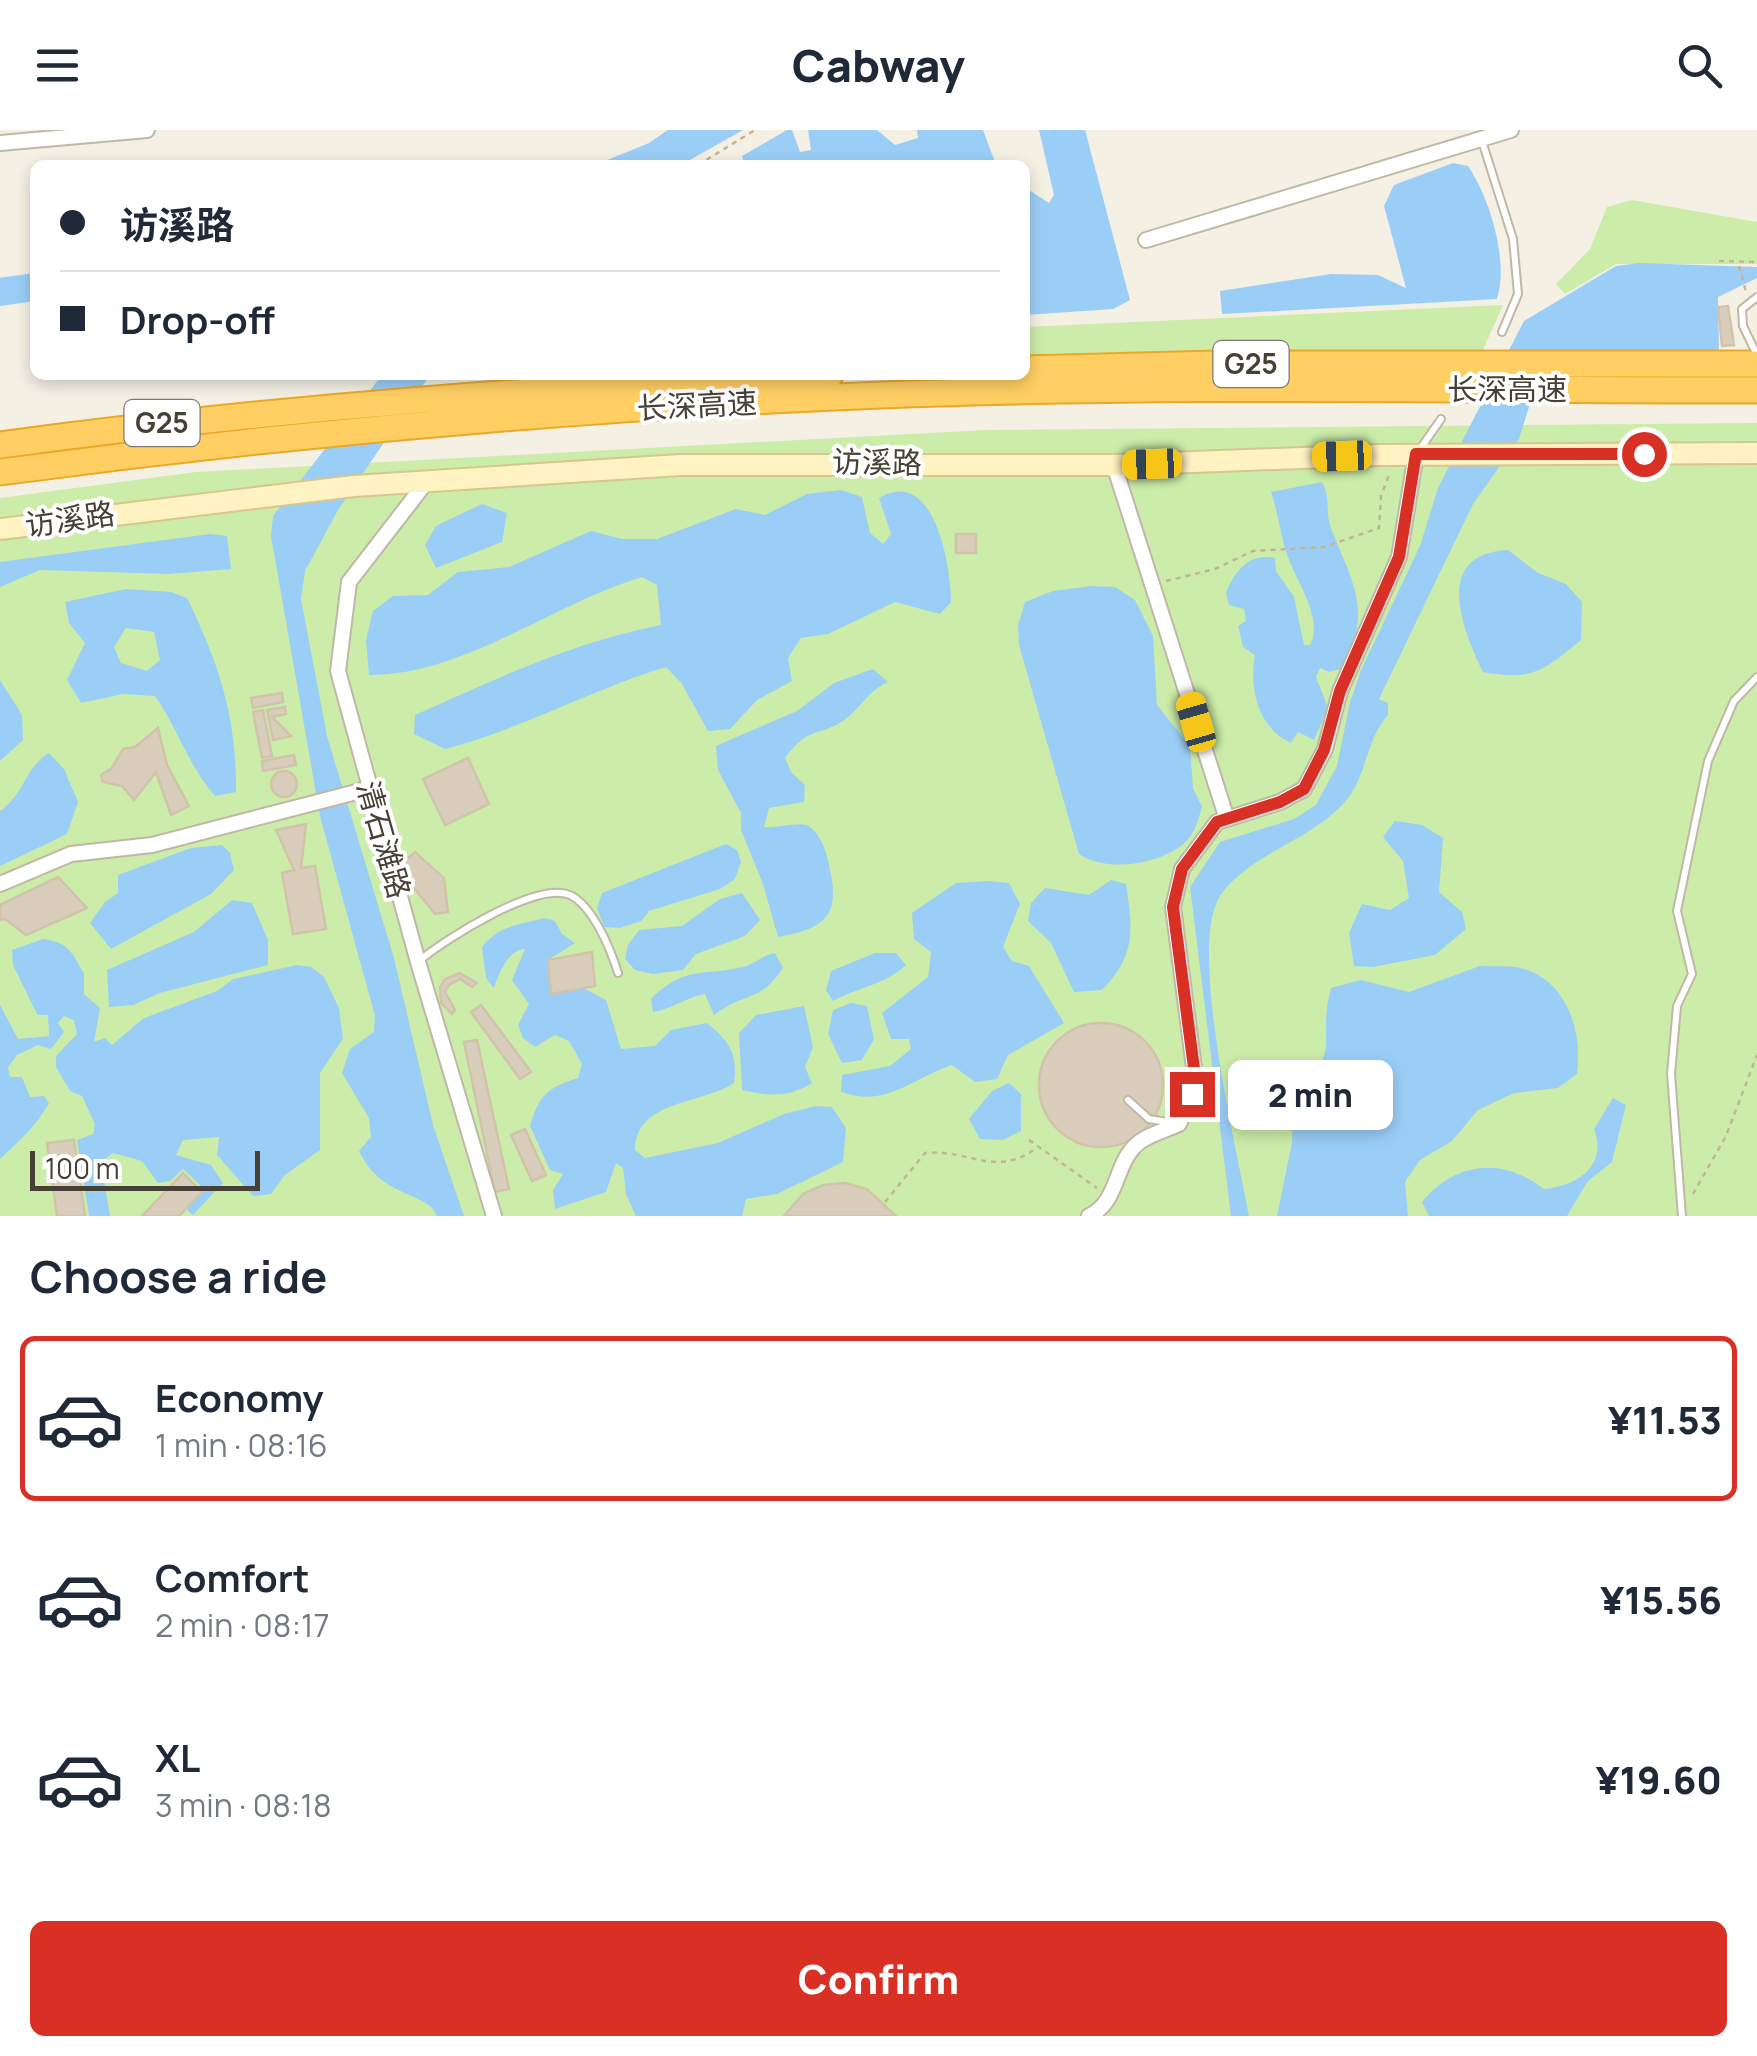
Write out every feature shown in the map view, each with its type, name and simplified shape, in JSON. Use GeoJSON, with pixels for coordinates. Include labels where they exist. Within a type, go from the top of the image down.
{"type":"FeatureCollection","features":[{"type":"Feature","properties":{"kind":"highway","name":"长深高速"},"geometry":{"type":"LineString","coordinates":[[1030,369],[1757,364]]}},
{"type":"Feature","properties":{"kind":"highway","name":"长深高速"},"geometry":{"type":"LineString","coordinates":[[0,445],[222,415],[324,406],[738,380]]}},
{"type":"Feature","properties":{"kind":"highway","name":"长深高速"},"geometry":{"type":"LineString","coordinates":[[0,472],[423,425],[883,395],[1757,390]]}},
{"type":"Feature","properties":{"kind":"street"},"geometry":{"type":"LineString","coordinates":[[0,143],[147,130]]}},
{"type":"Feature","properties":{"kind":"street"},"geometry":{"type":"LineString","coordinates":[[1146,240],[1511,130]]}},
{"type":"Feature","properties":{"kind":"street","name":"访溪路"},"geometry":{"type":"LineString","coordinates":[[0,529],[354,486],[785,462],[1114,465],[1451,454],[1757,453]]}},
{"type":"Feature","properties":{"kind":"street"},"geometry":{"type":"LineString","coordinates":[[1089,1216],[1110,1196],[1127,1156],[1138,1142],[1179,1124],[1192,1094],[1194,1068],[1173,907],[1176,886],[1182,869],[1217,822],[1280,802],[1304,789],[1318,762],[1340,691],[1399,557],[1406,455]]}},
{"type":"Feature","properties":{"kind":"street"},"geometry":{"type":"LineString","coordinates":[[1114,465],[1156,586],[1226,816]]}},
{"type":"Feature","properties":{"kind":"street","name":"清石滩路"},"geometry":{"type":"LineString","coordinates":[[426,481],[349,582],[342,610],[338,670],[368,790],[494,1216]]}},
{"type":"Feature","properties":{"kind":"street"},"geometry":{"type":"LineString","coordinates":[[0,884],[71,854],[152,845],[368,790]]}},
{"type":"Feature","properties":{"kind":"lane"},"geometry":{"type":"LineString","coordinates":[[1482,140],[1513,240],[1518,294],[1502,332]]}},
{"type":"Feature","properties":{"kind":"lane"},"geometry":{"type":"LineString","coordinates":[[1757,297],[1742,309],[1744,326],[1757,355]]}},
{"type":"Feature","properties":{"kind":"lane"},"geometry":{"type":"LineString","coordinates":[[1406,455],[1441,419]]}},
{"type":"Feature","properties":{"kind":"lane"},"geometry":{"type":"LineString","coordinates":[[1682,1216],[1671,1074],[1677,1006],[1692,974],[1677,910],[1708,760],[1734,700],[1757,678]]}},
{"type":"Feature","properties":{"kind":"lane"},"geometry":{"type":"LineString","coordinates":[[418,962],[446,938],[495,912],[558,892],[574,896],[587,911],[610,948],[618,972]]}},
{"type":"Feature","properties":{"kind":"lane"},"geometry":{"type":"LineString","coordinates":[[1128,1100],[1149,1119],[1179,1124]]}},
{"type":"Feature","properties":{"kind":"path"},"geometry":{"type":"LineString","coordinates":[[706,160],[755,130]]}},
{"type":"Feature","properties":{"kind":"path"},"geometry":{"type":"LineString","coordinates":[[1719,261],[1739,265],[1757,262]]}},
{"type":"Feature","properties":{"kind":"path"},"geometry":{"type":"LineString","coordinates":[[1739,265],[1744,288]]}},
{"type":"Feature","properties":{"kind":"path"},"geometry":{"type":"LineString","coordinates":[[1156,586],[1215,569],[1253,552],[1337,542],[1379,528],[1381,496],[1406,455]]}},
{"type":"Feature","properties":{"kind":"path"},"geometry":{"type":"LineString","coordinates":[[1692,1195],[1726,1136],[1757,1055]]}},
{"type":"Feature","properties":{"kind":"path"},"geometry":{"type":"LineString","coordinates":[[1029,1140],[1110,1196]]}},
{"type":"Feature","properties":{"kind":"path"},"geometry":{"type":"LineString","coordinates":[[885,1202],[925,1153],[949,1151],[994,1165],[1015,1162],[1038,1147]]}},
{"type":"Feature","properties":{"kind":"green space"},"geometry":{"type":"Polygon","coordinates":[[[1632,200],[1757,222],[1757,264],[1616,264],[1565,294],[1556,284],[1590,249],[1607,207],[1632,200]]]}},
{"type":"Feature","properties":{"kind":"green space"},"geometry":{"type":"Polygon","coordinates":[[[1503,305],[1482,352],[1030,366],[1030,327],[1503,305]]]}},
{"type":"Feature","properties":{"kind":"green space"},"geometry":{"type":"Polygon","coordinates":[[[1757,423],[1757,1216],[0,1216],[0,498],[196,472],[986,430],[1757,423]]]}},
{"type":"Feature","properties":{"kind":"water"},"geometry":{"type":"Polygon","coordinates":[[[668,130],[743,130],[690,160],[607,160],[649,143],[668,130]]]}},
{"type":"Feature","properties":{"kind":"water"},"geometry":{"type":"Polygon","coordinates":[[[787,130],[792,130],[800,152],[811,150],[808,130],[877,130],[895,145],[918,138],[917,130],[983,130],[994,160],[743,160],[742,156],[787,130]]]}},
{"type":"Feature","properties":{"kind":"water"},"geometry":{"type":"Polygon","coordinates":[[[1039,130],[1085,130],[1130,300],[1113,309],[1030,315],[1030,191],[1049,203],[1054,195],[1039,130]]]}},
{"type":"Feature","properties":{"kind":"water"},"geometry":{"type":"Polygon","coordinates":[[[1453,163],[1468,166],[1490,212],[1501,267],[1497,299],[1222,314],[1220,291],[1331,274],[1378,275],[1406,288],[1384,206],[1394,185],[1453,163]]]}},
{"type":"Feature","properties":{"kind":"water"},"geometry":{"type":"Polygon","coordinates":[[[1639,263],[1757,267],[1757,278],[1718,297],[1719,356],[1532,397],[1519,439],[1473,504],[1379,699],[1388,703],[1388,715],[1380,725],[1352,792],[1331,815],[1250,867],[1222,893],[1212,918],[1211,999],[1249,1216],[1231,1216],[1190,887],[1220,842],[1294,819],[1316,805],[1337,766],[1350,702],[1362,668],[1420,546],[1438,488],[1524,321],[1616,266],[1639,263]]]}},
{"type":"Feature","properties":{"kind":"water"},"geometry":{"type":"Polygon","coordinates":[[[378,380],[427,380],[338,510],[305,571],[301,599],[327,736],[394,958],[433,1125],[464,1216],[437,1216],[424,1202],[379,1178],[359,1151],[371,1137],[369,1118],[342,1073],[350,1049],[374,1032],[375,1016],[320,816],[271,536],[273,516],[378,380]]]}},
{"type":"Feature","properties":{"kind":"water"},"geometry":{"type":"Polygon","coordinates":[[[1322,482],[1329,522],[1356,598],[1356,631],[1340,669],[1329,672],[1320,668],[1316,677],[1328,708],[1314,740],[1298,732],[1291,743],[1279,736],[1263,717],[1253,680],[1255,655],[1243,647],[1238,626],[1246,621],[1244,609],[1229,605],[1226,593],[1244,565],[1258,558],[1275,558],[1276,571],[1294,597],[1304,645],[1310,645],[1312,614],[1287,554],[1271,492],[1322,482]]]}},
{"type":"Feature","properties":{"kind":"water"},"geometry":{"type":"Polygon","coordinates":[[[841,490],[862,497],[870,533],[883,544],[891,534],[879,498],[898,491],[913,495],[926,507],[943,544],[951,602],[940,614],[895,602],[828,634],[801,638],[788,658],[792,681],[757,700],[730,729],[708,731],[682,684],[666,667],[445,749],[414,734],[415,715],[476,688],[596,641],[661,625],[657,585],[642,577],[439,664],[369,675],[366,640],[373,611],[393,596],[428,595],[458,572],[509,567],[591,531],[622,539],[657,539],[736,509],[765,515],[807,494],[841,490]]]}},
{"type":"Feature","properties":{"kind":"water"},"geometry":{"type":"Polygon","coordinates":[[[482,504],[507,513],[502,542],[436,568],[425,545],[436,526],[482,504]]]}},
{"type":"Feature","properties":{"kind":"water"},"geometry":{"type":"Polygon","coordinates":[[[210,534],[227,536],[231,569],[169,574],[40,570],[0,587],[0,562],[210,534]]]}},
{"type":"Feature","properties":{"kind":"water"},"geometry":{"type":"Polygon","coordinates":[[[1508,550],[1538,573],[1566,584],[1582,602],[1581,640],[1546,666],[1526,674],[1483,672],[1467,635],[1459,596],[1461,579],[1469,565],[1484,555],[1508,550]]]}},
{"type":"Feature","properties":{"kind":"water"},"geometry":{"type":"Polygon","coordinates":[[[1115,587],[1135,600],[1153,636],[1157,705],[1190,746],[1193,788],[1202,807],[1197,823],[1180,846],[1153,860],[1105,864],[1079,854],[1019,645],[1018,625],[1025,602],[1053,591],[1115,587]]]}},
{"type":"Feature","properties":{"kind":"water"},"geometry":{"type":"Polygon","coordinates":[[[126,589],[171,592],[187,598],[224,692],[233,740],[236,792],[215,796],[197,772],[155,696],[123,694],[81,703],[67,680],[85,643],[69,623],[65,602],[126,589]],[[126,628],[114,647],[121,663],[147,671],[160,660],[154,632],[126,628]]]}},
{"type":"Feature","properties":{"kind":"water"},"geometry":{"type":"Polygon","coordinates":[[[873,669],[888,682],[845,719],[805,738],[785,758],[791,772],[805,785],[804,802],[769,808],[764,827],[801,824],[814,831],[827,858],[833,900],[825,919],[817,925],[778,937],[763,884],[741,830],[741,813],[718,770],[716,746],[797,711],[834,683],[873,669]]]}},
{"type":"Feature","properties":{"kind":"water"},"geometry":{"type":"Polygon","coordinates":[[[0,680],[22,715],[23,740],[0,761],[0,680]]]}},
{"type":"Feature","properties":{"kind":"water"},"geometry":{"type":"Polygon","coordinates":[[[49,753],[64,769],[78,802],[67,834],[0,866],[0,811],[49,753]]]}},
{"type":"Feature","properties":{"kind":"water"},"geometry":{"type":"Polygon","coordinates":[[[1395,821],[1422,825],[1443,838],[1439,892],[1462,912],[1466,929],[1435,955],[1373,967],[1354,966],[1349,933],[1362,904],[1390,910],[1409,898],[1403,861],[1383,837],[1395,821]]]}},
{"type":"Feature","properties":{"kind":"water"},"geometry":{"type":"Polygon","coordinates":[[[726,844],[737,850],[741,862],[735,879],[720,889],[649,911],[641,921],[620,928],[604,927],[597,908],[602,893],[726,844]]]}},
{"type":"Feature","properties":{"kind":"water"},"geometry":{"type":"Polygon","coordinates":[[[222,845],[230,853],[234,870],[211,894],[111,949],[90,923],[105,902],[118,893],[118,875],[191,848],[222,845]]]}},
{"type":"Feature","properties":{"kind":"water"},"geometry":{"type":"Polygon","coordinates":[[[1111,880],[1126,884],[1130,929],[1126,953],[1102,990],[1074,992],[1051,943],[1028,921],[1031,903],[1045,888],[1089,895],[1111,880]]]}},
{"type":"Feature","properties":{"kind":"water"},"geometry":{"type":"Polygon","coordinates":[[[956,883],[1009,883],[1020,904],[1003,947],[1012,961],[1029,966],[1064,1023],[1008,1055],[997,1079],[975,1082],[952,1065],[885,1094],[857,1096],[841,1092],[842,1075],[890,1066],[911,1049],[909,1039],[891,1039],[882,1013],[928,977],[931,952],[914,939],[912,913],[956,883]]]}},
{"type":"Feature","properties":{"kind":"water"},"geometry":{"type":"Polygon","coordinates":[[[742,893],[760,920],[745,936],[696,954],[683,970],[653,974],[635,970],[625,959],[628,945],[639,930],[682,926],[720,899],[742,893]]]}},
{"type":"Feature","properties":{"kind":"water"},"geometry":{"type":"Polygon","coordinates":[[[232,900],[252,903],[268,940],[268,965],[160,993],[133,1005],[109,1007],[107,970],[194,932],[232,900]]]}},
{"type":"Feature","properties":{"kind":"water"},"geometry":{"type":"Polygon","coordinates":[[[545,918],[555,921],[562,934],[575,943],[548,960],[551,994],[583,988],[606,1000],[621,1049],[655,1046],[671,1030],[707,1023],[731,1049],[734,1083],[658,1113],[638,1134],[635,1150],[645,1158],[718,1143],[784,1114],[816,1106],[832,1107],[846,1128],[843,1162],[777,1194],[746,1199],[742,1216],[636,1216],[626,1194],[623,1168],[616,1163],[606,1192],[555,1209],[553,1190],[563,1174],[550,1170],[530,1126],[546,1094],[578,1078],[582,1064],[569,1041],[555,1035],[535,1047],[523,1038],[518,1025],[529,1004],[512,980],[525,949],[509,958],[494,988],[486,978],[482,947],[502,930],[545,918]]]}},
{"type":"Feature","properties":{"kind":"water"},"geometry":{"type":"Polygon","coordinates":[[[43,939],[65,946],[73,955],[84,973],[84,994],[100,1008],[94,1042],[105,1038],[112,1045],[144,1018],[217,991],[233,979],[297,965],[311,967],[324,977],[339,1008],[343,1039],[320,1073],[320,1150],[285,1175],[271,1194],[253,1196],[217,1155],[219,1137],[183,1140],[176,1155],[211,1165],[223,1183],[193,1215],[187,1210],[204,1189],[183,1169],[170,1181],[158,1183],[142,1161],[113,1153],[101,1162],[110,1216],[89,1216],[77,1140],[93,1134],[95,1124],[82,1096],[70,1091],[56,1067],[56,1056],[77,1034],[74,1020],[64,1016],[58,1023],[64,1032],[51,1049],[38,1045],[17,1055],[8,1067],[10,1077],[22,1077],[30,1097],[44,1096],[49,1103],[34,1125],[0,1159],[0,1005],[18,1039],[49,1036],[48,1015],[38,1015],[34,1008],[13,965],[12,950],[43,939]]]}},
{"type":"Feature","properties":{"kind":"water"},"geometry":{"type":"Polygon","coordinates":[[[775,953],[783,968],[774,979],[759,992],[714,1015],[705,994],[653,1012],[651,999],[675,981],[746,966],[775,953]]]}},
{"type":"Feature","properties":{"kind":"water"},"geometry":{"type":"Polygon","coordinates":[[[875,953],[896,953],[906,965],[889,977],[833,1001],[826,990],[831,971],[875,953]]]}},
{"type":"Feature","properties":{"kind":"water"},"geometry":{"type":"Polygon","coordinates":[[[1480,966],[1520,968],[1550,983],[1574,1025],[1577,1074],[1558,1088],[1514,1093],[1478,1110],[1452,1141],[1420,1160],[1405,1182],[1408,1216],[1277,1216],[1292,1143],[1294,1096],[1324,1055],[1331,988],[1361,980],[1409,992],[1480,966]]]}},
{"type":"Feature","properties":{"kind":"water"},"geometry":{"type":"Polygon","coordinates":[[[851,1003],[867,1006],[874,1039],[862,1060],[842,1063],[828,1034],[833,1010],[851,1003]]]}},
{"type":"Feature","properties":{"kind":"water"},"geometry":{"type":"Polygon","coordinates":[[[804,1006],[813,1047],[805,1067],[812,1083],[778,1094],[742,1090],[739,1033],[756,1015],[804,1006]]]}},
{"type":"Feature","properties":{"kind":"water"},"geometry":{"type":"Polygon","coordinates":[[[1009,1083],[1021,1094],[1021,1131],[1003,1140],[980,1139],[969,1119],[992,1091],[1009,1083]]]}},
{"type":"Feature","properties":{"kind":"water"},"geometry":{"type":"Polygon","coordinates":[[[1613,1098],[1626,1105],[1612,1162],[1588,1181],[1567,1216],[1429,1216],[1422,1202],[1435,1188],[1465,1171],[1496,1168],[1544,1189],[1579,1178],[1594,1163],[1594,1129],[1613,1098]]]}},
{"type":"Feature","properties":{"kind":"building"},"geometry":{"type":"Polygon","coordinates":[[[1728,306],[1734,345],[1722,346],[1718,307],[1728,306]]]}},
{"type":"Feature","properties":{"kind":"building"},"geometry":{"type":"Polygon","coordinates":[[[956,534],[976,534],[976,553],[956,553],[956,534]]]}},
{"type":"Feature","properties":{"kind":"building"},"geometry":{"type":"Polygon","coordinates":[[[282,693],[283,702],[253,708],[251,698],[282,693]]]}},
{"type":"Feature","properties":{"kind":"building"},"geometry":{"type":"Polygon","coordinates":[[[285,707],[286,714],[272,717],[291,736],[273,740],[267,710],[285,707]]]}},
{"type":"Feature","properties":{"kind":"building"},"geometry":{"type":"Polygon","coordinates":[[[263,710],[272,756],[262,758],[253,712],[263,710]]]}},
{"type":"Feature","properties":{"kind":"building"},"geometry":{"type":"Polygon","coordinates":[[[158,728],[167,765],[189,806],[171,815],[156,772],[134,800],[122,786],[103,782],[101,775],[112,768],[123,749],[135,747],[158,728]]]}},
{"type":"Feature","properties":{"kind":"building"},"geometry":{"type":"Polygon","coordinates":[[[294,755],[296,765],[263,771],[262,761],[294,755]]]}},
{"type":"Feature","properties":{"kind":"building"},"geometry":{"type":"Polygon","coordinates":[[[468,758],[489,804],[445,825],[423,779],[468,758]]]}},
{"type":"Feature","properties":{"kind":"building"},"geometry":{"type":"Polygon","coordinates":[[[284,771],[293,775],[297,784],[293,793],[284,797],[275,793],[271,784],[275,775],[284,771]]]}},
{"type":"Feature","properties":{"kind":"building"},"geometry":{"type":"Polygon","coordinates":[[[306,824],[301,868],[315,866],[326,929],[293,934],[282,873],[294,870],[276,830],[306,824]]]}},
{"type":"Feature","properties":{"kind":"building"},"geometry":{"type":"Polygon","coordinates":[[[415,852],[444,878],[448,912],[435,914],[410,883],[406,860],[415,852]]]}},
{"type":"Feature","properties":{"kind":"building"},"geometry":{"type":"Polygon","coordinates":[[[58,877],[87,908],[26,935],[5,919],[0,920],[0,905],[58,877]]]}},
{"type":"Feature","properties":{"kind":"building"},"geometry":{"type":"Polygon","coordinates":[[[592,952],[595,986],[551,994],[548,960],[592,952]]]}},
{"type":"Feature","properties":{"kind":"building"},"geometry":{"type":"Polygon","coordinates":[[[460,973],[477,983],[472,987],[460,979],[449,985],[445,992],[455,1010],[452,1014],[441,1003],[440,987],[445,979],[460,973]]]}},
{"type":"Feature","properties":{"kind":"building"},"geometry":{"type":"Polygon","coordinates":[[[481,1005],[531,1072],[520,1079],[471,1012],[481,1005]]]}},
{"type":"Feature","properties":{"kind":"building"},"geometry":{"type":"Polygon","coordinates":[[[1101,1023],[1125,1027],[1145,1041],[1159,1061],[1163,1085],[1159,1109],[1145,1129],[1125,1143],[1101,1147],[1077,1143],[1057,1129],[1043,1109],[1039,1085],[1043,1061],[1057,1041],[1077,1027],[1101,1023]]]}},
{"type":"Feature","properties":{"kind":"building"},"geometry":{"type":"Polygon","coordinates":[[[477,1040],[509,1189],[495,1192],[464,1042],[477,1040]]]}},
{"type":"Feature","properties":{"kind":"building"},"geometry":{"type":"Polygon","coordinates":[[[525,1129],[546,1175],[532,1181],[511,1135],[525,1129]]]}},
{"type":"Feature","properties":{"kind":"building"},"geometry":{"type":"Polygon","coordinates":[[[74,1140],[85,1216],[57,1216],[47,1143],[74,1140]]]}},
{"type":"Feature","properties":{"kind":"building"},"geometry":{"type":"Polygon","coordinates":[[[183,1173],[202,1192],[179,1216],[142,1216],[183,1173]]]}},
{"type":"Feature","properties":{"kind":"building"},"geometry":{"type":"Polygon","coordinates":[[[845,1183],[867,1189],[896,1216],[784,1216],[803,1194],[823,1185],[845,1183]]]}},
{"type":"Feature","properties":{"kind":"waterway"},"geometry":{"type":"LineString","coordinates":[[0,292],[30,288]]}},
{"type":"Feature","properties":{"kind":"route"},"geometry":{"type":"LineString","coordinates":[[1192,1094],[1194,1068],[1173,907],[1176,886],[1182,869],[1217,822],[1280,802],[1304,789],[1324,750],[1340,691],[1399,557],[1416,454],[1644,454]]}}]}
